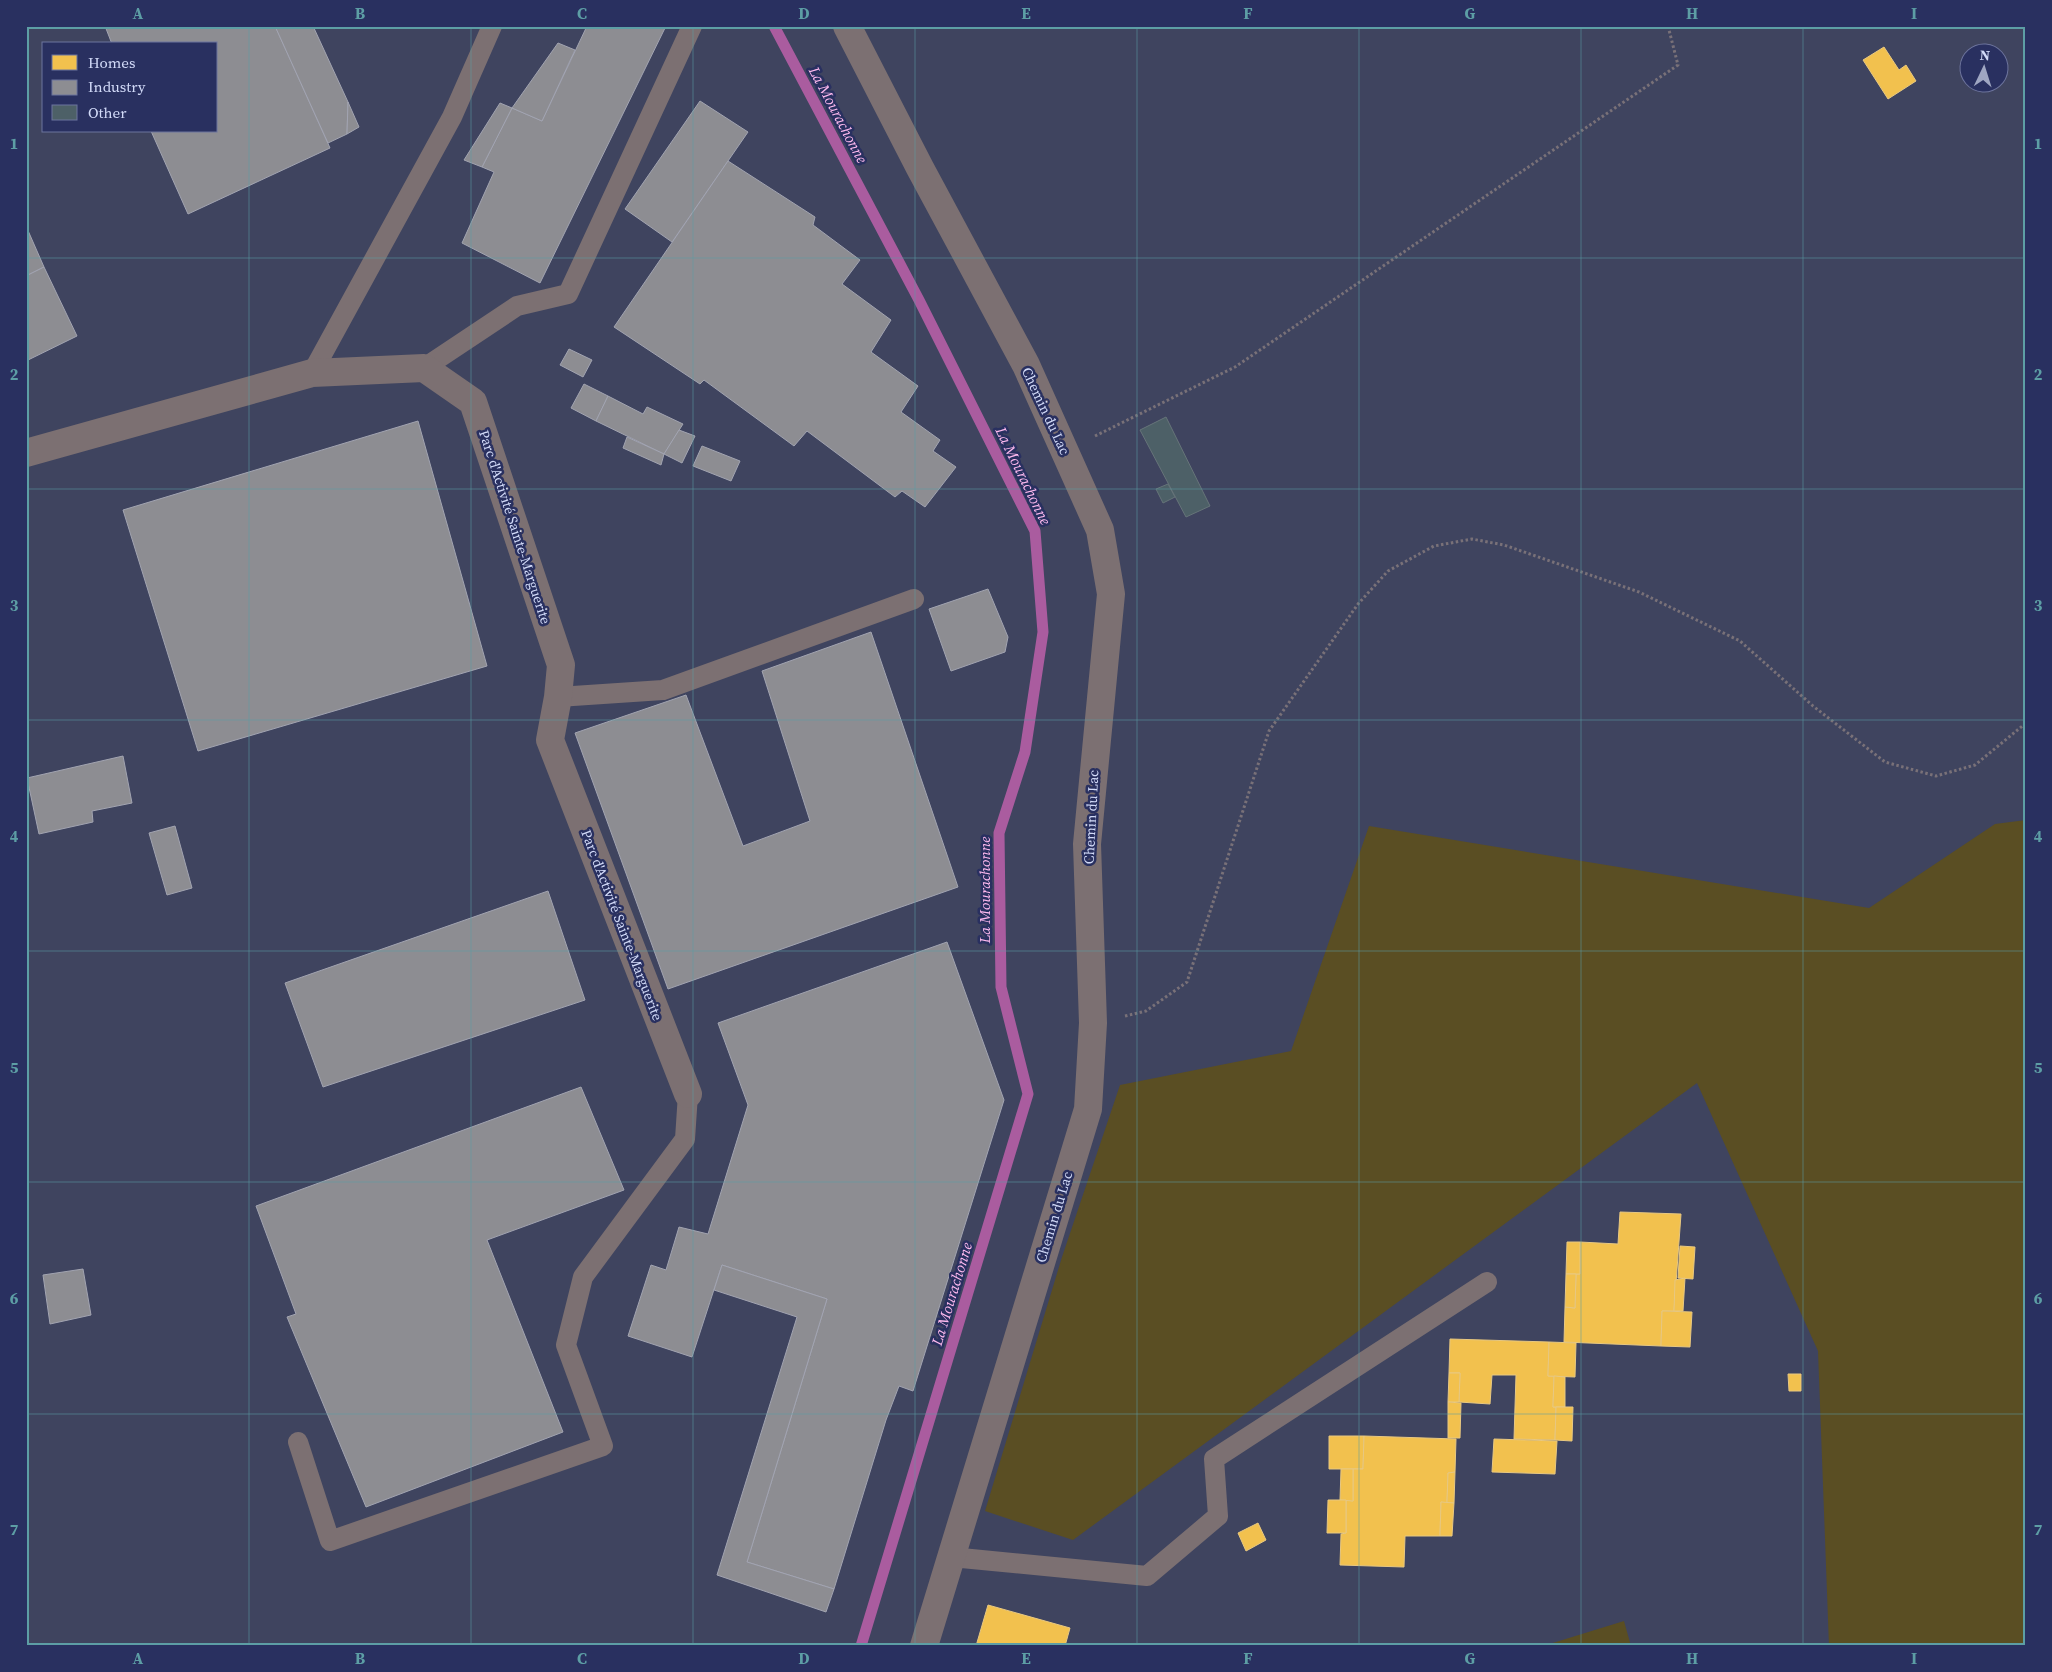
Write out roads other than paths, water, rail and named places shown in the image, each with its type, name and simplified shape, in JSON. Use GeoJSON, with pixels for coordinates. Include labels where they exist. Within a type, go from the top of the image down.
{"type":"FeatureCollection","features":[{"type":"Feature","properties":{"kind":"street","name":"Chemin du Lac"},"geometry":{"type":"LineString","coordinates":[[847,26],[920,168],[1026,365],[1100,530],[1111,594],[1087,844],[1093,1023],[1088,1108],[924,1646]]}},
{"type":"Feature","properties":{"kind":"street"},"geometry":{"type":"LineString","coordinates":[[26,454],[312,373],[424,368]]}},
{"type":"Feature","properties":{"kind":"street","name":"Parc d'Activité Sainte-Marguerite"},"geometry":{"type":"LineString","coordinates":[[424,368],[473,402],[561,665],[558,697],[550,740],[688,1094]]}},
{"type":"Feature","properties":{"kind":"lane"},"geometry":{"type":"LineString","coordinates":[[312,373],[452,117],[492,26]]}},
{"type":"Feature","properties":{"kind":"lane"},"geometry":{"type":"LineString","coordinates":[[424,368],[517,306],[568,294],[692,26]]}},
{"type":"Feature","properties":{"kind":"lane"},"geometry":{"type":"LineString","coordinates":[[558,697],[663,690],[914,598]]}},
{"type":"Feature","properties":{"kind":"lane"},"geometry":{"type":"LineString","coordinates":[[298,1442],[330,1541],[603,1446],[566,1345],[583,1277],[685,1139],[688,1094]]}},
{"type":"Feature","properties":{"kind":"lane"},"geometry":{"type":"LineString","coordinates":[[951,1557],[1147,1576],[1218,1516],[1214,1459],[1487,1282]]}},
{"type":"Feature","properties":{"kind":"waterway","name":"La Mourachonne"},"geometry":{"type":"LineString","coordinates":[[774,26],[919,300],[1035,531],[1043,632],[1025,752],[999,833],[1001,987],[1028,1094],[861,1646]]}}]}
